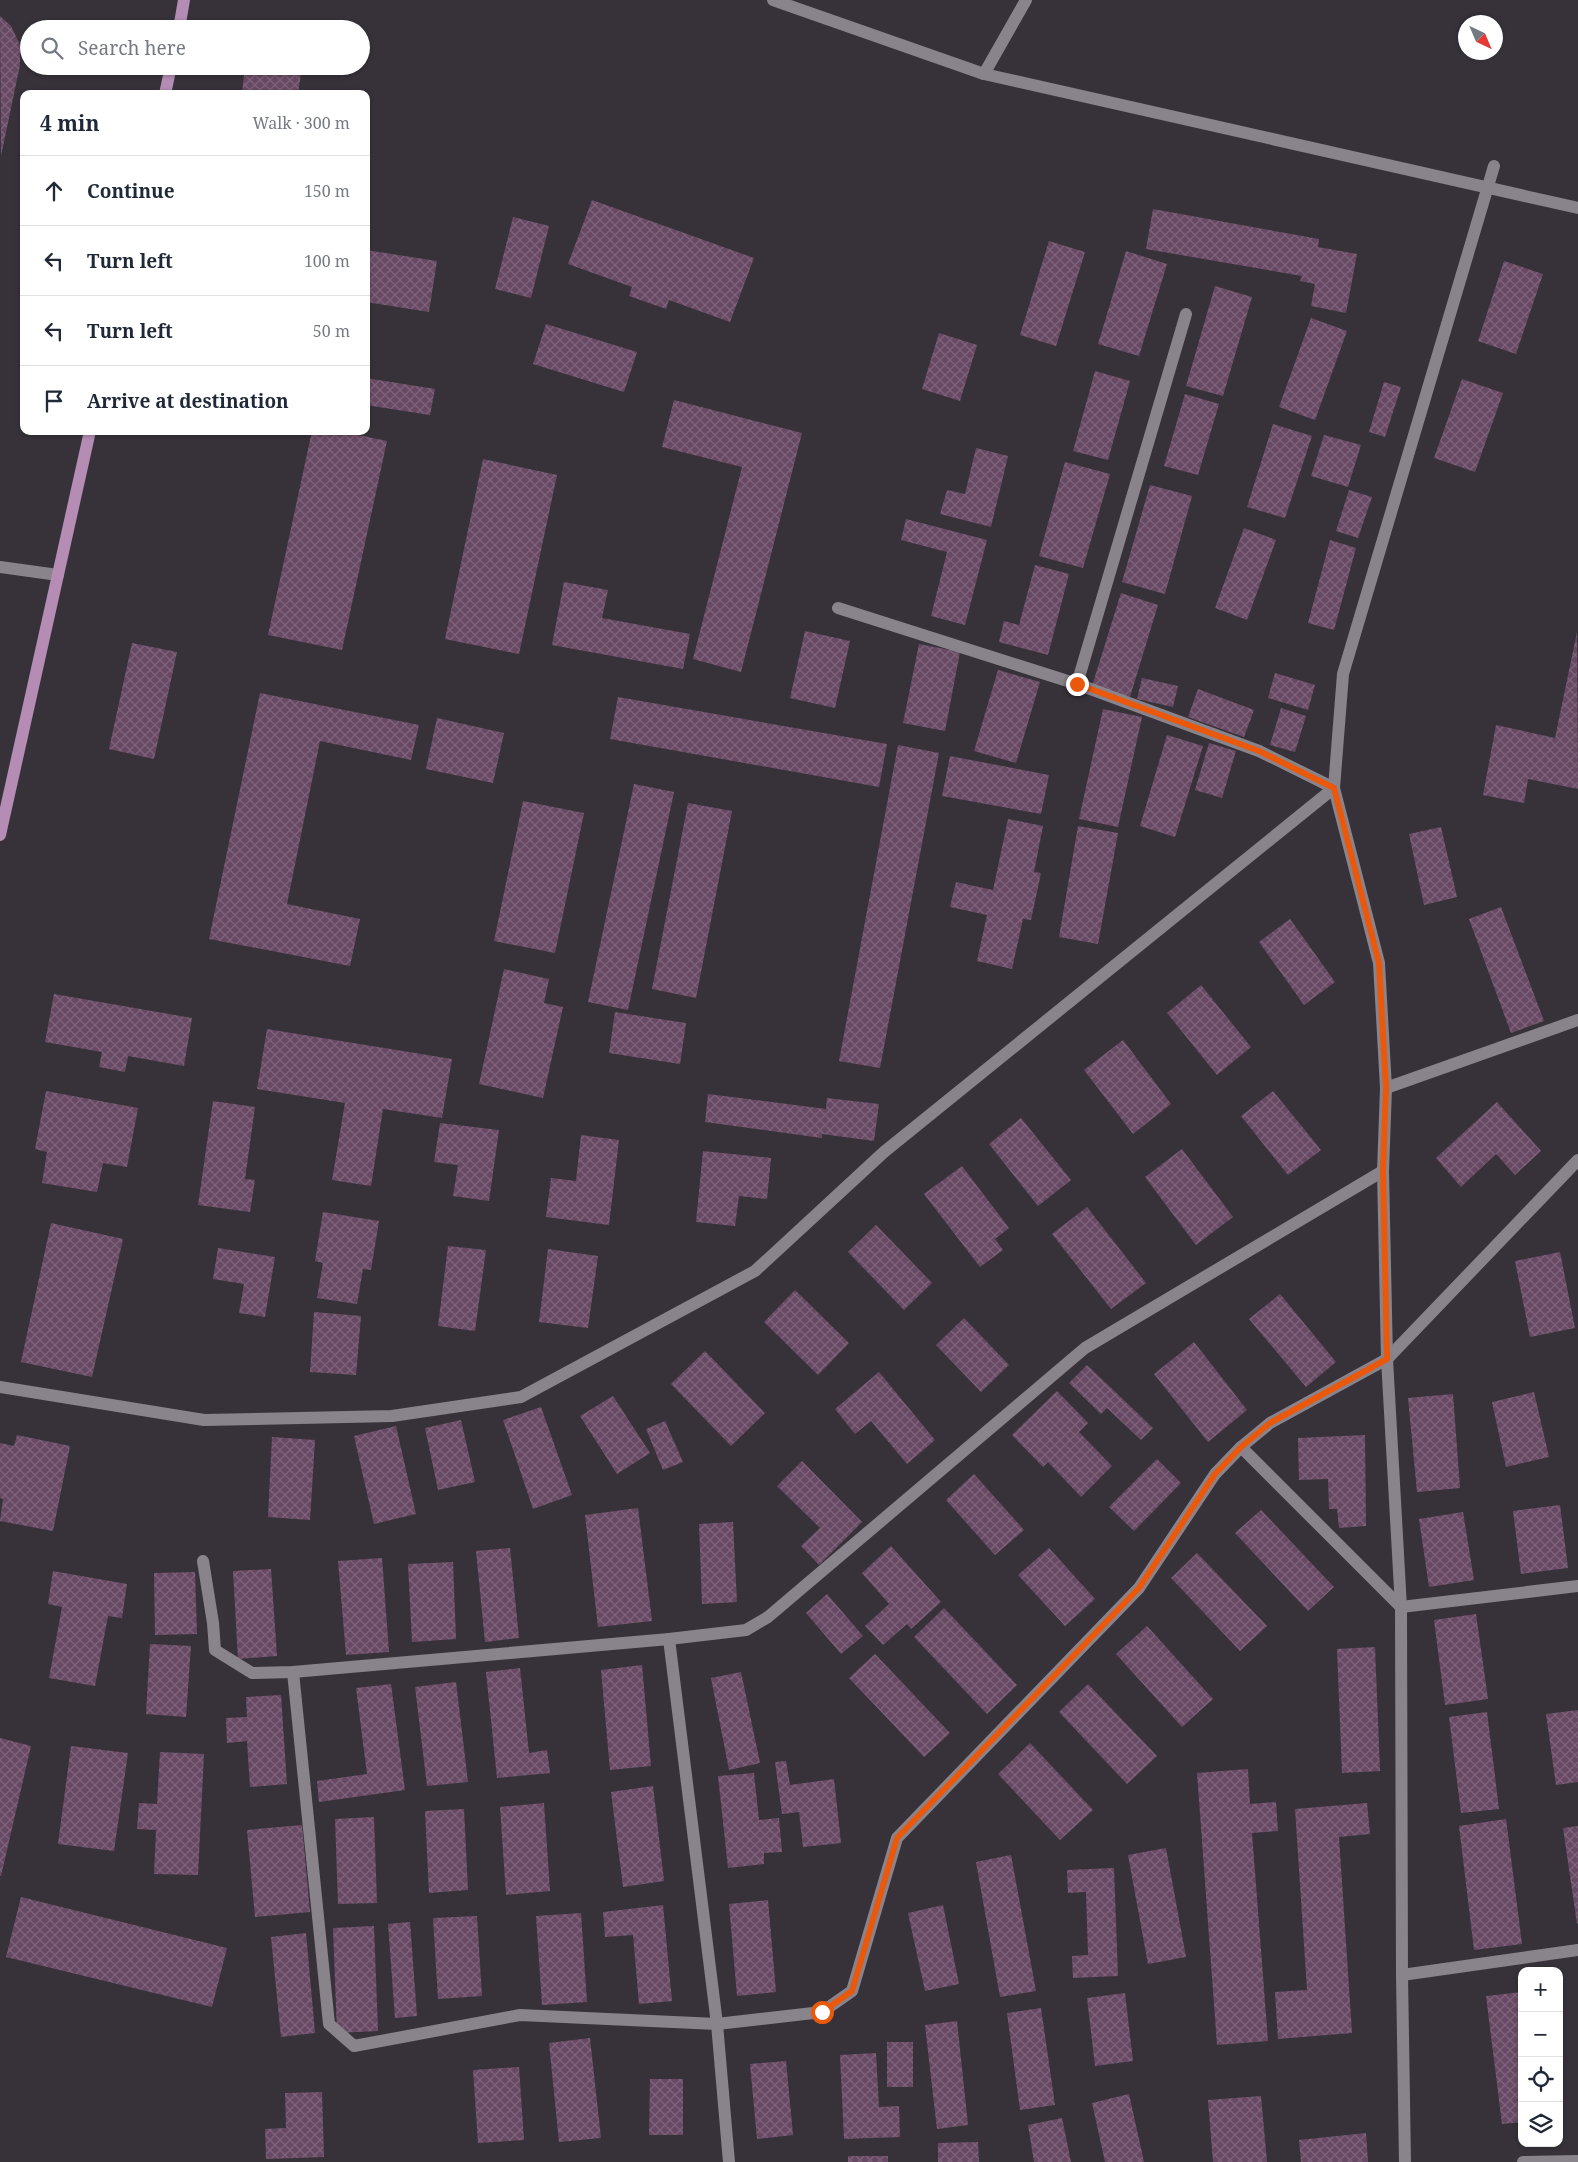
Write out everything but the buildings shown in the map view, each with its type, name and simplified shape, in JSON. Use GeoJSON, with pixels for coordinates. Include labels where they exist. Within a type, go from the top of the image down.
{"type":"FeatureCollection","features":[{"type":"Feature","properties":{"kind":"main road"},"geometry":{"type":"LineString","coordinates":[[181,20],[184,0]]}},
{"type":"Feature","properties":{"kind":"main road"},"geometry":{"type":"LineString","coordinates":[[166,90],[169,75]]}},
{"type":"Feature","properties":{"kind":"main road"},"geometry":{"type":"LineString","coordinates":[[0,835],[89,435]]}},
{"type":"Feature","properties":{"kind":"street"},"geometry":{"type":"LineString","coordinates":[[773,0],[984,74],[1578,208]]}},
{"type":"Feature","properties":{"kind":"street"},"geometry":{"type":"LineString","coordinates":[[984,74],[1026,0]]}},
{"type":"Feature","properties":{"kind":"street"},"geometry":{"type":"LineString","coordinates":[[1405,2162],[1402,1975],[1401,1607],[1387,1359],[1383,1170],[1386,1088],[1379,963],[1334,788],[1343,674],[1494,166]]}},
{"type":"Feature","properties":{"kind":"street"},"geometry":{"type":"LineString","coordinates":[[1077,684],[1186,314]]}},
{"type":"Feature","properties":{"kind":"street"},"geometry":{"type":"LineString","coordinates":[[0,567],[58,576]]}},
{"type":"Feature","properties":{"kind":"street"},"geometry":{"type":"LineString","coordinates":[[838,608],[1077,684],[1259,751],[1334,788]]}},
{"type":"Feature","properties":{"kind":"street"},"geometry":{"type":"LineString","coordinates":[[0,1387],[204,1420],[392,1416],[521,1397],[755,1271],[884,1152],[1334,788]]}},
{"type":"Feature","properties":{"kind":"street"},"geometry":{"type":"LineString","coordinates":[[1386,1088],[1578,1020]]}},
{"type":"Feature","properties":{"kind":"street"},"geometry":{"type":"LineString","coordinates":[[293,1672],[329,2024],[354,2046],[520,2015],[717,2024],[822,2012],[852,1991],[897,1838],[1139,1588],[1215,1474],[1241,1447],[1270,1423],[1387,1359],[1578,1160]]}},
{"type":"Feature","properties":{"kind":"street"},"geometry":{"type":"LineString","coordinates":[[203,1561],[215,1650],[252,1673],[293,1672],[668,1640],[746,1630],[768,1617],[1086,1348],[1383,1170]]}},
{"type":"Feature","properties":{"kind":"street"},"geometry":{"type":"LineString","coordinates":[[1241,1447],[1401,1607]]}},
{"type":"Feature","properties":{"kind":"street"},"geometry":{"type":"LineString","coordinates":[[1401,1607],[1578,1586]]}},
{"type":"Feature","properties":{"kind":"street"},"geometry":{"type":"LineString","coordinates":[[668,1640],[717,2024],[729,2162]]}},
{"type":"Feature","properties":{"kind":"street"},"geometry":{"type":"LineString","coordinates":[[1402,1975],[1578,1950]]}},
{"type":"Feature","properties":{"kind":"street"},"geometry":{"type":"LineString","coordinates":[[1523,2162],[1578,2161]]}},
{"type":"Feature","properties":{"kind":"route"},"geometry":{"type":"LineString","coordinates":[[822,2012],[852,1991],[897,1838],[1139,1588],[1215,1474],[1241,1447],[1270,1423],[1387,1359],[1383,1170],[1386,1088],[1379,963],[1334,788],[1259,751],[1077,684]]}}]}
